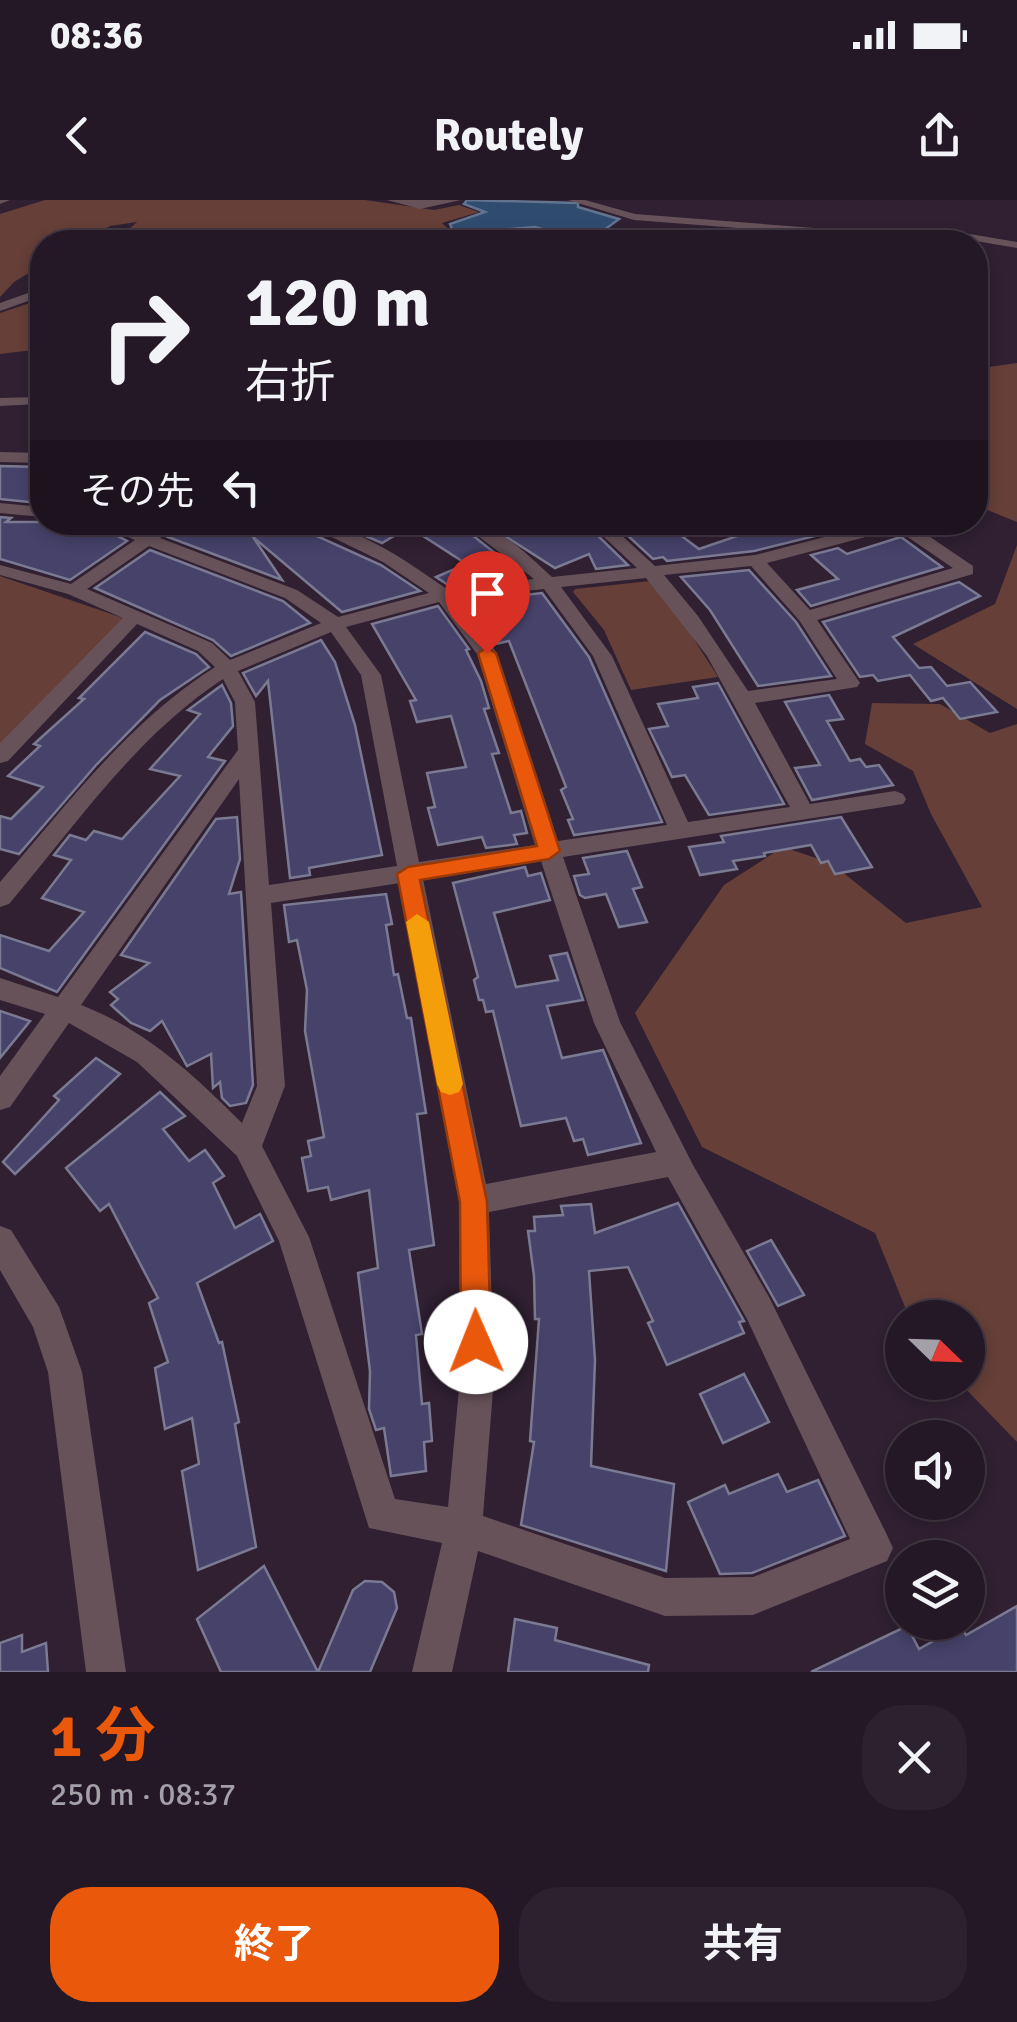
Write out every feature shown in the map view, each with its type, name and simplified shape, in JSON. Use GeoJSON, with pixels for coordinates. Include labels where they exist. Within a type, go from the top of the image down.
{"type":"FeatureCollection","features":[{"type":"Feature","properties":{"kind":"street"},"geometry":{"type":"LineString","coordinates":[[392,200],[420,206],[456,200]]}},
{"type":"Feature","properties":{"kind":"street"},"geometry":{"type":"LineString","coordinates":[[573,200],[634,217],[802,230]]}},
{"type":"Feature","properties":{"kind":"street"},"geometry":{"type":"LineString","coordinates":[[988,240],[1017,245]]}},
{"type":"Feature","properties":{"kind":"street"},"geometry":{"type":"LineString","coordinates":[[0,307],[30,296]]}},
{"type":"Feature","properties":{"kind":"street"},"geometry":{"type":"LineString","coordinates":[[0,402],[30,400]]}},
{"type":"Feature","properties":{"kind":"street"},"geometry":{"type":"LineString","coordinates":[[0,457],[30,458]]}},
{"type":"Feature","properties":{"kind":"street"},"geometry":{"type":"LineString","coordinates":[[0,508],[30,511]]}},
{"type":"Feature","properties":{"kind":"street"},"geometry":{"type":"LineString","coordinates":[[74,590],[155,535]]}},
{"type":"Feature","properties":{"kind":"street"},"geometry":{"type":"LineString","coordinates":[[172,535],[291,594],[335,624],[371,675],[474,1202],[476,1378],[464,1528],[432,1672]]}},
{"type":"Feature","properties":{"kind":"street"},"geometry":{"type":"LineString","coordinates":[[338,535],[389,558],[443,596],[487,653],[607,1023],[681,1172]]}},
{"type":"Feature","properties":{"kind":"street"},"geometry":{"type":"LineString","coordinates":[[490,535],[552,583],[581,619],[611,669],[681,832]]}},
{"type":"Feature","properties":{"kind":"street"},"geometry":{"type":"LineString","coordinates":[[611,535],[655,572],[714,646],[804,813]]}},
{"type":"Feature","properties":{"kind":"street"},"geometry":{"type":"LineString","coordinates":[[0,898],[144,732],[182,697],[227,668],[335,624],[443,596],[755,560],[857,535]]}},
{"type":"Feature","properties":{"kind":"street"},"geometry":{"type":"LineString","coordinates":[[806,617],[967,570],[916,535]]}},
{"type":"Feature","properties":{"kind":"street"},"geometry":{"type":"LineString","coordinates":[[742,698],[850,683],[806,617],[755,560]]}},
{"type":"Feature","properties":{"kind":"street"},"geometry":{"type":"LineString","coordinates":[[0,570],[74,590],[205,648],[227,668],[245,702],[271,1086],[247,1147]]}},
{"type":"Feature","properties":{"kind":"street"},"geometry":{"type":"LineString","coordinates":[[0,756],[134,616]]}},
{"type":"Feature","properties":{"kind":"street"},"geometry":{"type":"LineString","coordinates":[[0,1098],[248,751]]}},
{"type":"Feature","properties":{"kind":"street"},"geometry":{"type":"LineString","coordinates":[[258,896],[895,800]]}},
{"type":"Feature","properties":{"kind":"street"},"geometry":{"type":"LineString","coordinates":[[0,989],[65,1009],[130,1041],[185,1084],[247,1147],[293,1237],[382,1515],[464,1528],[665,1597],[753,1596],[874,1548],[758,1308],[676,1162],[474,1202]]}},
{"type":"Feature","properties":{"kind":"street"},"geometry":{"type":"LineString","coordinates":[[0,1241],[47,1318],[65,1372],[106,1672]]}},
{"type":"Feature","properties":{"kind":"shaded area"},"geometry":{"type":"Polygon","coordinates":[[[45,200],[365,200],[434,210],[459,205],[479,212],[442,223],[451,230],[128,230],[137,222],[103,230],[30,230],[30,272],[0,297],[0,214],[45,200]]]}},
{"type":"Feature","properties":{"kind":"shaded area"},"geometry":{"type":"Polygon","coordinates":[[[30,303],[30,350],[0,354],[0,313],[30,303]]]}},
{"type":"Feature","properties":{"kind":"shaded area"},"geometry":{"type":"Polygon","coordinates":[[[1017,363],[1017,522],[988,510],[988,367],[1017,363]]]}},
{"type":"Feature","properties":{"kind":"shaded area"},"geometry":{"type":"Polygon","coordinates":[[[1017,545],[1017,709],[913,644],[995,604],[1017,545]]]}},
{"type":"Feature","properties":{"kind":"shaded area"},"geometry":{"type":"Polygon","coordinates":[[[0,576],[126,619],[0,747],[0,576]]]}},
{"type":"Feature","properties":{"kind":"shaded area"},"geometry":{"type":"Polygon","coordinates":[[[650,581],[677,613],[718,677],[631,690],[604,630],[573,592],[650,581]]]}},
{"type":"Feature","properties":{"kind":"shaded area"},"geometry":{"type":"Polygon","coordinates":[[[872,703],[940,704],[990,733],[1017,724],[1017,1442],[976,1400],[985,1400],[985,1300],[902,1300],[875,1233],[702,1147],[635,1013],[724,885],[783,847],[831,863],[906,923],[982,907],[931,814],[913,771],[865,744],[872,703]]]}},
{"type":"Feature","properties":{"kind":"water"},"geometry":{"type":"Polygon","coordinates":[[[467,200],[578,203],[578,207],[619,219],[604,230],[452,229],[450,224],[485,212],[464,204],[467,200]]]}},
{"type":"Feature","properties":{"kind":"building"},"geometry":{"type":"Polygon","coordinates":[[[0,466],[30,467],[30,501],[0,499],[0,466]]]}},
{"type":"Feature","properties":{"kind":"building"},"geometry":{"type":"Polygon","coordinates":[[[0,517],[11,518],[6,522],[30,522],[30,535],[115,535],[127,541],[70,580],[0,559],[0,517]]]}},
{"type":"Feature","properties":{"kind":"building"},"geometry":{"type":"Polygon","coordinates":[[[315,535],[381,565],[420,591],[342,612],[253,537],[282,580],[168,537],[315,535]]]}},
{"type":"Feature","properties":{"kind":"building"},"geometry":{"type":"Polygon","coordinates":[[[363,535],[396,535],[382,543],[363,535]]]}},
{"type":"Feature","properties":{"kind":"building"},"geometry":{"type":"Polygon","coordinates":[[[421,535],[472,535],[501,558],[476,570],[421,535]]]}},
{"type":"Feature","properties":{"kind":"building"},"geometry":{"type":"Polygon","coordinates":[[[503,535],[597,535],[628,565],[596,569],[589,554],[555,568],[503,535]]]}},
{"type":"Feature","properties":{"kind":"building"},"geometry":{"type":"Polygon","coordinates":[[[627,535],[680,535],[699,549],[740,535],[819,535],[754,551],[667,561],[663,557],[653,559],[627,535]]]}},
{"type":"Feature","properties":{"kind":"building"},"geometry":{"type":"Polygon","coordinates":[[[901,537],[942,567],[811,606],[797,590],[838,579],[811,555],[838,548],[847,554],[901,537]]]}},
{"type":"Feature","properties":{"kind":"building"},"geometry":{"type":"Polygon","coordinates":[[[150,550],[283,601],[310,623],[231,656],[213,640],[95,588],[150,550]]]}},
{"type":"Feature","properties":{"kind":"building"},"geometry":{"type":"Polygon","coordinates":[[[464,565],[487,581],[448,585],[436,577],[464,565]]]}},
{"type":"Feature","properties":{"kind":"building"},"geometry":{"type":"Polygon","coordinates":[[[749,570],[796,622],[831,676],[758,686],[710,610],[681,577],[749,570]]]}},
{"type":"Feature","properties":{"kind":"building"},"geometry":{"type":"Polygon","coordinates":[[[959,582],[980,596],[893,637],[919,668],[931,667],[947,686],[970,682],[997,712],[960,719],[943,698],[931,701],[910,675],[878,681],[873,675],[860,677],[823,622],[959,582]]]}},
{"type":"Feature","properties":{"kind":"building"},"geometry":{"type":"Polygon","coordinates":[[[542,593],[589,657],[662,822],[574,835],[568,820],[573,819],[561,790],[566,787],[509,641],[495,644],[463,602],[542,593]]]}},
{"type":"Feature","properties":{"kind":"building"},"geometry":{"type":"Polygon","coordinates":[[[438,606],[469,649],[466,650],[481,681],[489,708],[484,709],[499,753],[492,754],[511,813],[521,811],[527,833],[514,835],[517,844],[486,848],[482,837],[438,845],[428,808],[435,807],[427,773],[466,767],[451,716],[417,722],[410,701],[416,700],[372,624],[438,606]]]}},
{"type":"Feature","properties":{"kind":"building"},"geometry":{"type":"Polygon","coordinates":[[[145,632],[196,654],[209,667],[160,700],[97,764],[19,854],[0,849],[0,816],[11,819],[43,787],[8,776],[40,746],[34,744],[84,699],[79,698],[145,632]]]}},
{"type":"Feature","properties":{"kind":"building"},"geometry":{"type":"Polygon","coordinates":[[[321,640],[335,662],[355,725],[382,855],[309,868],[310,875],[290,878],[268,681],[256,696],[243,673],[321,640]]]}},
{"type":"Feature","properties":{"kind":"building"},"geometry":{"type":"Polygon","coordinates":[[[718,683],[784,804],[709,815],[685,775],[672,777],[649,729],[668,726],[658,704],[698,698],[693,687],[718,683]]]}},
{"type":"Feature","properties":{"kind":"building"},"geometry":{"type":"Polygon","coordinates":[[[222,685],[231,703],[233,726],[208,757],[225,761],[57,992],[0,968],[0,935],[49,951],[84,912],[42,898],[71,860],[54,855],[70,835],[86,840],[94,831],[122,839],[180,776],[150,769],[200,714],[188,710],[222,685]]]}},
{"type":"Feature","properties":{"kind":"building"},"geometry":{"type":"Polygon","coordinates":[[[829,695],[843,719],[827,721],[850,761],[860,759],[866,767],[879,765],[893,785],[812,800],[795,768],[820,765],[785,702],[829,695]]]}},
{"type":"Feature","properties":{"kind":"building"},"geometry":{"type":"Polygon","coordinates":[[[237,817],[240,859],[229,894],[241,892],[253,1085],[246,1103],[230,1106],[222,1098],[220,1082],[213,1088],[211,1054],[187,1066],[162,1021],[150,1031],[131,1023],[111,1005],[118,999],[110,992],[149,963],[121,955],[216,819],[237,817]]]}},
{"type":"Feature","properties":{"kind":"building"},"geometry":{"type":"Polygon","coordinates":[[[841,817],[872,867],[835,874],[828,861],[821,863],[811,845],[733,861],[737,869],[700,875],[689,847],[724,842],[721,836],[841,817]]]}},
{"type":"Feature","properties":{"kind":"building"},"geometry":{"type":"Polygon","coordinates":[[[627,851],[642,887],[633,889],[647,922],[619,927],[606,894],[585,898],[580,895],[574,876],[589,874],[583,858],[627,851]]]}},
{"type":"Feature","properties":{"kind":"building"},"geometry":{"type":"Polygon","coordinates":[[[525,867],[528,876],[541,873],[550,900],[494,913],[516,987],[558,980],[550,956],[567,953],[583,1000],[547,1006],[562,1058],[603,1050],[641,1143],[588,1155],[583,1139],[574,1141],[566,1118],[521,1126],[493,1011],[486,1012],[483,1000],[479,1000],[474,980],[478,977],[453,883],[525,867]]]}},
{"type":"Feature","properties":{"kind":"building"},"geometry":{"type":"Polygon","coordinates":[[[386,894],[392,924],[386,925],[394,975],[398,974],[407,1018],[411,1018],[426,1113],[417,1114],[434,1245],[409,1250],[422,1334],[416,1335],[422,1404],[429,1403],[432,1441],[424,1442],[426,1471],[391,1476],[384,1428],[376,1430],[369,1409],[370,1371],[358,1273],[378,1268],[369,1190],[331,1200],[328,1187],[308,1191],[302,1158],[311,1156],[308,1141],[324,1137],[305,1031],[307,990],[297,940],[289,942],[284,905],[386,894]]]}},
{"type":"Feature","properties":{"kind":"building"},"geometry":{"type":"Polygon","coordinates":[[[0,1011],[30,1021],[0,1058],[0,1011]]]}},
{"type":"Feature","properties":{"kind":"building"},"geometry":{"type":"Polygon","coordinates":[[[96,1058],[120,1074],[15,1174],[3,1162],[59,1100],[54,1096],[96,1058]]]}},
{"type":"Feature","properties":{"kind":"building"},"geometry":{"type":"Polygon","coordinates":[[[160,1092],[185,1116],[163,1129],[189,1161],[205,1150],[224,1176],[213,1183],[235,1228],[260,1214],[273,1241],[197,1283],[219,1343],[222,1342],[239,1422],[235,1424],[256,1547],[198,1570],[182,1471],[199,1464],[192,1418],[165,1429],[155,1368],[168,1362],[149,1303],[158,1298],[109,1204],[100,1211],[66,1168],[160,1092]]]}},
{"type":"Feature","properties":{"kind":"building"},"geometry":{"type":"Polygon","coordinates":[[[678,1203],[744,1321],[739,1322],[744,1333],[667,1365],[648,1323],[653,1321],[628,1267],[589,1271],[595,1360],[591,1466],[674,1484],[666,1571],[521,1525],[534,1442],[530,1441],[539,1319],[535,1319],[528,1231],[535,1231],[534,1217],[563,1215],[561,1206],[591,1204],[595,1233],[678,1203]]]}},
{"type":"Feature","properties":{"kind":"building"},"geometry":{"type":"Polygon","coordinates":[[[771,1240],[804,1295],[778,1306],[747,1251],[771,1240]]]}},
{"type":"Feature","properties":{"kind":"building"},"geometry":{"type":"Polygon","coordinates":[[[744,1374],[769,1422],[723,1443],[700,1394],[744,1374]]]}},
{"type":"Feature","properties":{"kind":"building"},"geometry":{"type":"Polygon","coordinates":[[[778,1474],[787,1492],[818,1480],[845,1536],[752,1573],[720,1574],[688,1502],[725,1485],[729,1494],[778,1474]]]}},
{"type":"Feature","properties":{"kind":"building"},"geometry":{"type":"Polygon","coordinates":[[[264,1566],[318,1672],[221,1672],[197,1619],[264,1566]]]}},
{"type":"Feature","properties":{"kind":"building"},"geometry":{"type":"Polygon","coordinates":[[[365,1581],[382,1582],[394,1592],[397,1608],[370,1672],[318,1672],[353,1590],[365,1581]]]}},
{"type":"Feature","properties":{"kind":"building"},"geometry":{"type":"Polygon","coordinates":[[[1017,1606],[1017,1672],[811,1672],[885,1637],[885,1640],[914,1640],[919,1649],[935,1640],[985,1640],[985,1624],[1017,1606]]]}},
{"type":"Feature","properties":{"kind":"building"},"geometry":{"type":"Polygon","coordinates":[[[515,1619],[557,1628],[555,1640],[649,1665],[648,1672],[508,1672],[515,1619]]]}},
{"type":"Feature","properties":{"kind":"building"},"geometry":{"type":"Polygon","coordinates":[[[22,1635],[22,1652],[46,1643],[48,1672],[0,1672],[0,1643],[22,1635]]]}},
{"type":"Feature","properties":{"kind":"slow traffic"},"geometry":{"type":"LineString","coordinates":[[417,922],[450,1084]]}},
{"type":"Feature","properties":{"kind":"route"},"geometry":{"type":"LineString","coordinates":[[476,1342],[474,1202],[408,874],[549,851],[487,653]]}}]}
